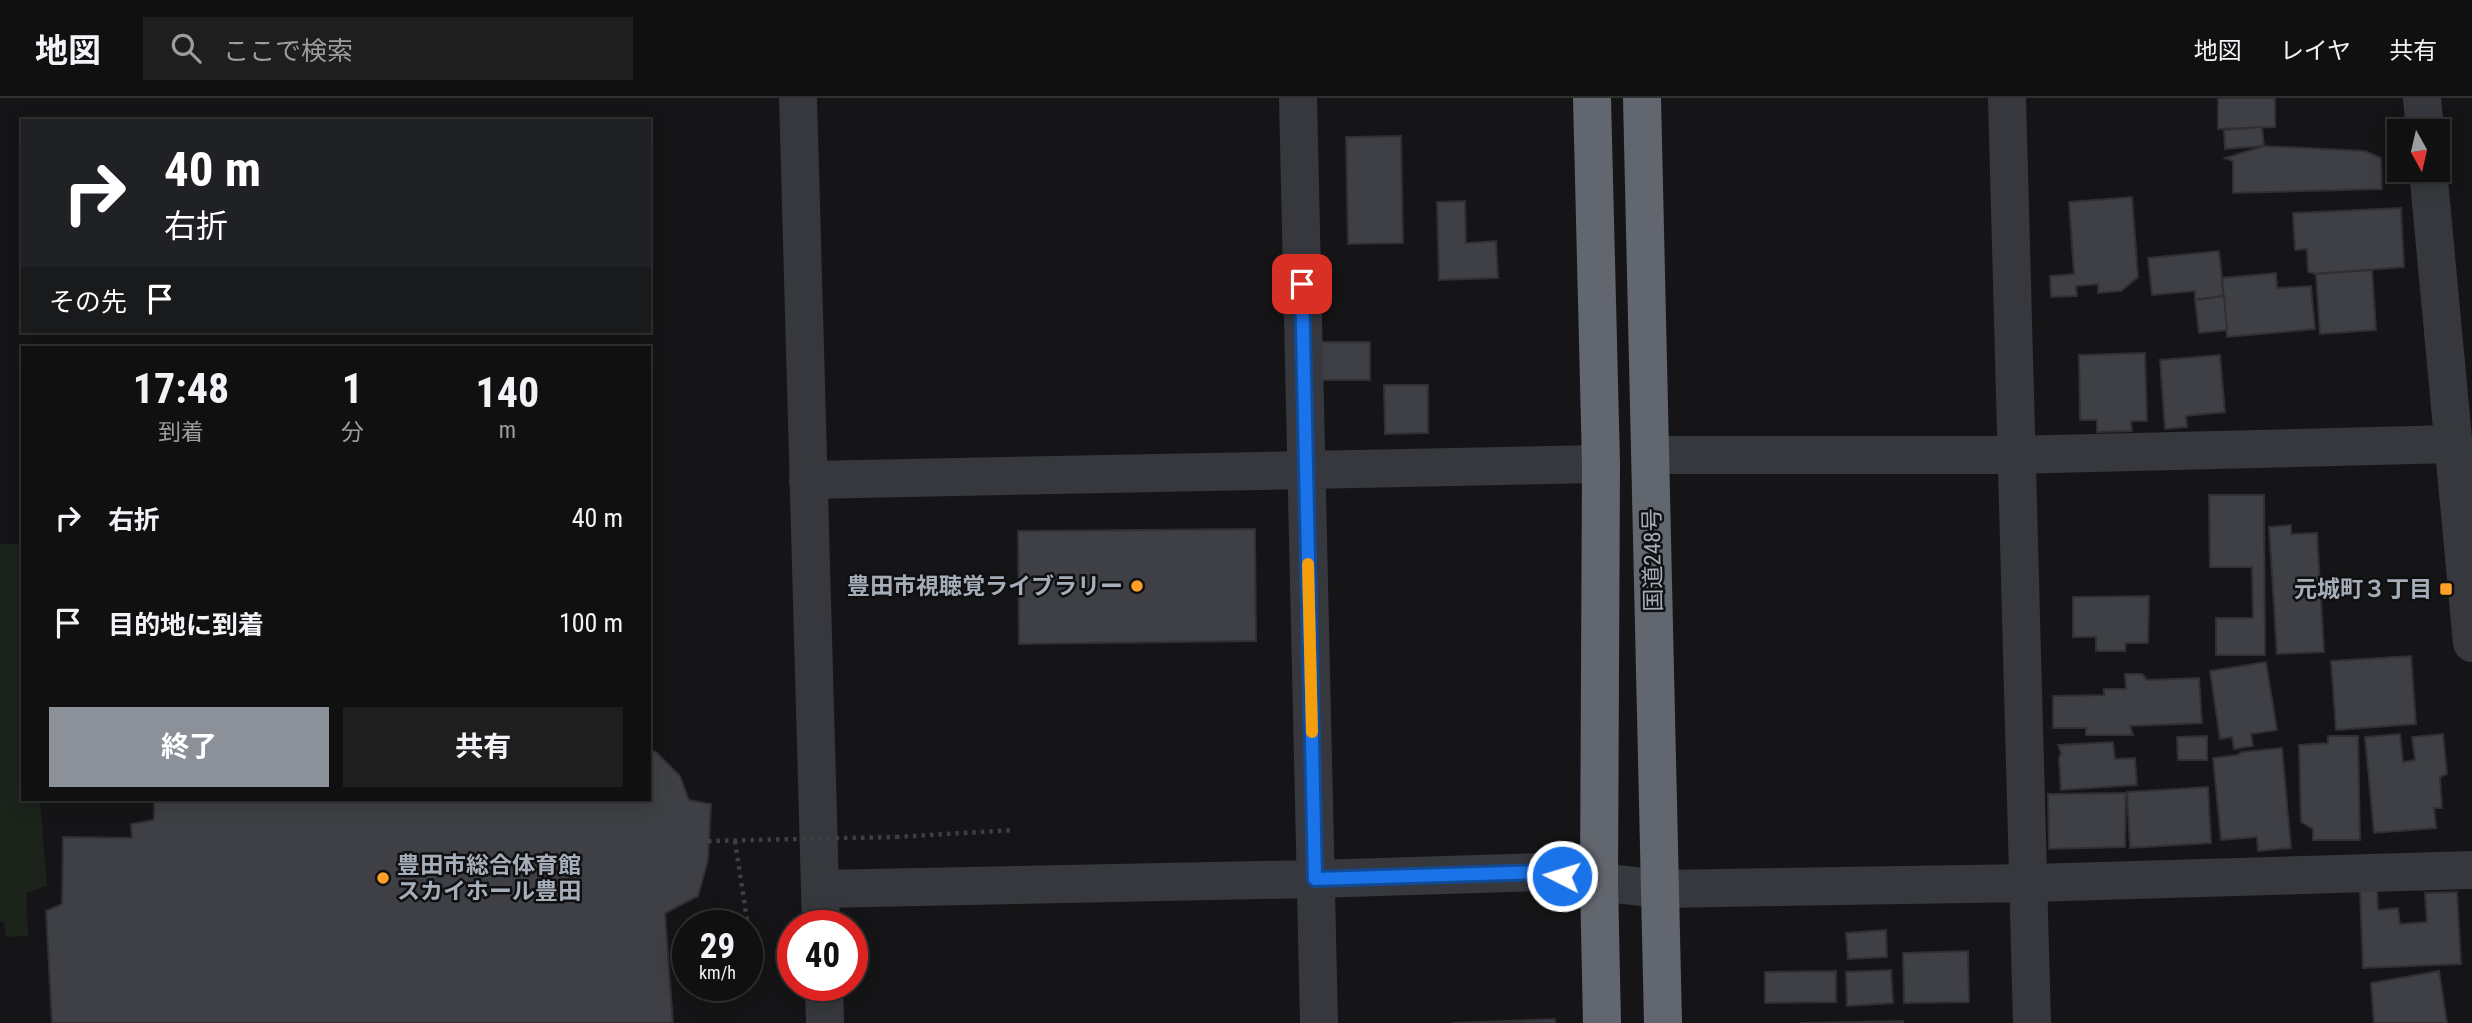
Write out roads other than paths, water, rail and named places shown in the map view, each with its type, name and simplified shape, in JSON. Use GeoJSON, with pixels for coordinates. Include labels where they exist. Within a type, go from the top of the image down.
{"type":"FeatureCollection","features":[{"type":"Feature","properties":{"kind":"highway"},"geometry":{"type":"LineString","coordinates":[[1591,98],[1601,464],[1599,882],[1602,1023]]}},
{"type":"Feature","properties":{"kind":"highway","name":"国道248号"},"geometry":{"type":"LineString","coordinates":[[1642,98],[1663,1023]]}},
{"type":"Feature","properties":{"kind":"street"},"geometry":{"type":"LineString","coordinates":[[798,98],[820,907],[1315,879],[1543,872],[1660,889],[2029,883],[2472,870]]}},
{"type":"Feature","properties":{"kind":"street"},"geometry":{"type":"LineString","coordinates":[[1298,98],[1319,1023]]}},
{"type":"Feature","properties":{"kind":"street"},"geometry":{"type":"LineString","coordinates":[[2007,98],[2032,1023]]}},
{"type":"Feature","properties":{"kind":"street"},"geometry":{"type":"LineString","coordinates":[[2422,98],[2424,119]]}},
{"type":"Feature","properties":{"kind":"street"},"geometry":{"type":"LineString","coordinates":[[2429,182],[2472,643]]}},
{"type":"Feature","properties":{"kind":"street"},"geometry":{"type":"LineString","coordinates":[[1651,455],[2016,455],[2452,444]]}},
{"type":"Feature","properties":{"kind":"street"},"geometry":{"type":"LineString","coordinates":[[808,480],[1601,464]]}},
{"type":"Feature","properties":{"kind":"street"},"geometry":{"type":"LineString","coordinates":[[824,1001],[825,1023]]}},
{"type":"Feature","properties":{"kind":"place","name":"豊田市視聴覚ライブラリー"},"geometry":{"type":"Point","coordinates":[1137,586]}},
{"type":"Feature","properties":{"kind":"place","name":"元城町３丁目"},"geometry":{"type":"Point","coordinates":[2446,589]}},
{"type":"Feature","properties":{"kind":"place","name":"豊田市総合体育館 スカイホール豊田"},"geometry":{"type":"Point","coordinates":[383,878]}}]}
